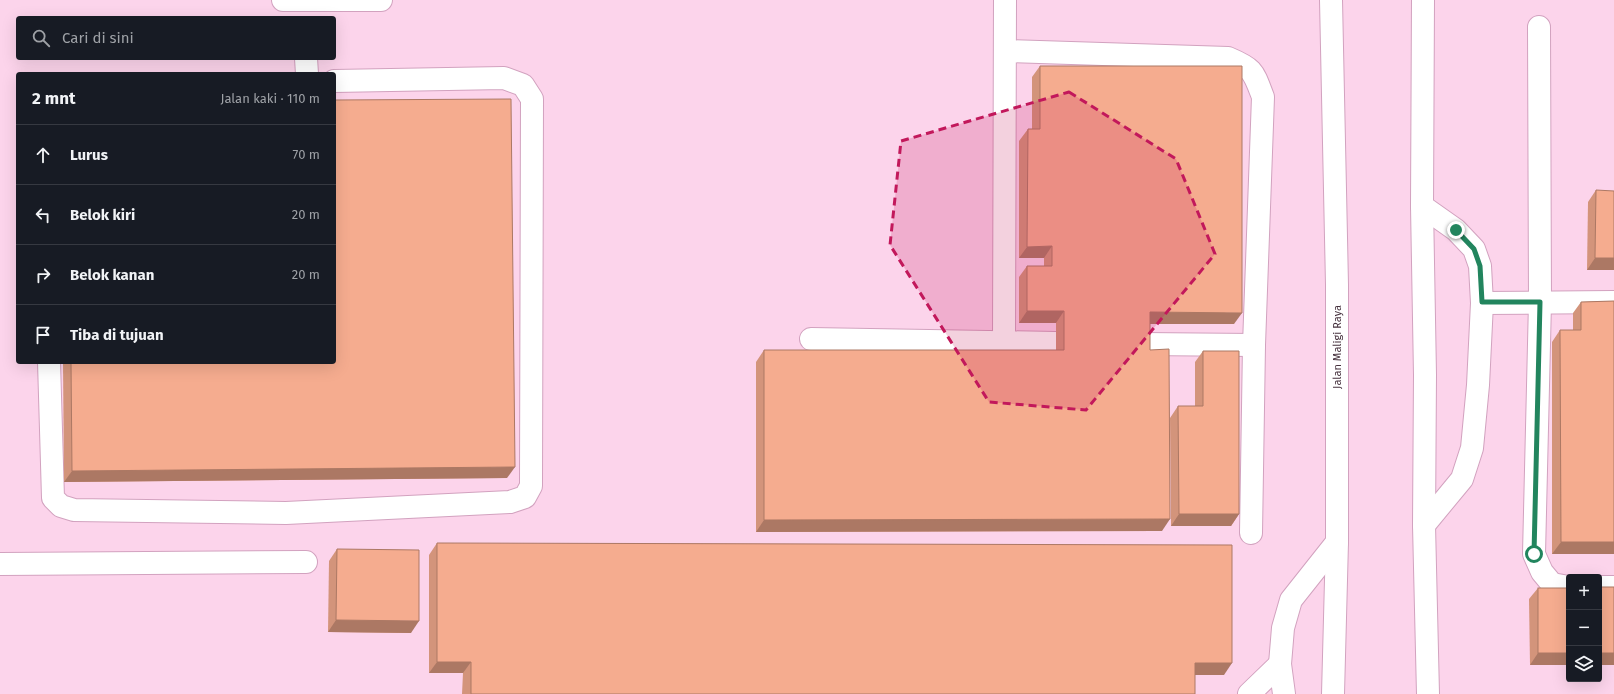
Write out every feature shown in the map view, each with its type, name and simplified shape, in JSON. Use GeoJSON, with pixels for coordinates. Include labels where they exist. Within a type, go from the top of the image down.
{"type":"FeatureCollection","features":[{"type":"Feature","properties":{"kind":"street"},"geometry":{"type":"LineString","coordinates":[[283,0],[306,9],[381,0]]}},
{"type":"Feature","properties":{"kind":"street"},"geometry":{"type":"LineString","coordinates":[[1004,342],[1005,0]]}},
{"type":"Feature","properties":{"kind":"street","name":"Jalan Maligi Raya"},"geometry":{"type":"LineString","coordinates":[[1331,0],[1337,285],[1337,542],[1333,694]]}},
{"type":"Feature","properties":{"kind":"street"},"geometry":{"type":"LineString","coordinates":[[1422,0],[1422,206],[1425,375],[1424,525],[1428,694]]}},
{"type":"Feature","properties":{"kind":"street"},"geometry":{"type":"LineString","coordinates":[[1539,27],[1540,302],[1534,554],[1542,572],[1552,584],[1566,586]]}},
{"type":"Feature","properties":{"kind":"street"},"geometry":{"type":"LineString","coordinates":[[1005,51],[1228,58],[1248,67],[1255,76],[1263,97],[1254,345],[1251,533]]}},
{"type":"Feature","properties":{"kind":"street"},"geometry":{"type":"LineString","coordinates":[[306,60],[306,72]]}},
{"type":"Feature","properties":{"kind":"street"},"geometry":{"type":"LineString","coordinates":[[49,364],[53,498],[61,506],[74,510],[286,513],[510,502],[525,497],[531,486],[532,99],[523,85],[504,78],[336,81]]}},
{"type":"Feature","properties":{"kind":"street"},"geometry":{"type":"LineString","coordinates":[[1422,206],[1456,230],[1474,249],[1480,266],[1482,302],[1478,385],[1472,448],[1462,479],[1424,525]]}},
{"type":"Feature","properties":{"kind":"street"},"geometry":{"type":"LineString","coordinates":[[1482,302],[1614,302]]}},
{"type":"Feature","properties":{"kind":"street"},"geometry":{"type":"LineString","coordinates":[[811,339],[1056,343]]}},
{"type":"Feature","properties":{"kind":"street"},"geometry":{"type":"LineString","coordinates":[[1142,344],[1254,345]]}},
{"type":"Feature","properties":{"kind":"street"},"geometry":{"type":"LineString","coordinates":[[1284,694],[1280,664],[1283,628],[1291,600],[1337,542]]}},
{"type":"Feature","properties":{"kind":"street"},"geometry":{"type":"LineString","coordinates":[[0,564],[306,562]]}},
{"type":"Feature","properties":{"kind":"street"},"geometry":{"type":"LineString","coordinates":[[1602,587],[1614,587]]}},
{"type":"Feature","properties":{"kind":"street"},"geometry":{"type":"LineString","coordinates":[[1248,694],[1280,664]]}},
{"type":"Feature","properties":{"kind":"highlighted area"},"geometry":{"type":"Polygon","coordinates":[[[1069,92],[1176,159],[1215,254],[1086,410],[989,402],[890,245],[901,141],[1069,92]]]}},
{"type":"Feature","properties":{"kind":"building"},"geometry":{"type":"Polygon","coordinates":[[[1040,66],[1242,66],[1242,313],[1150,312],[1150,350],[1169,349],[1170,519],[764,520],[764,350],[1064,350],[1064,311],[1027,311],[1027,266],[1052,266],[1052,246],[1027,247],[1028,129],[1040,129],[1040,66]]]}},
{"type":"Feature","properties":{"kind":"building"},"geometry":{"type":"Polygon","coordinates":[[[511,99],[515,467],[72,471],[71,364],[336,364],[336,100],[511,99]]]}},
{"type":"Feature","properties":{"kind":"building"},"geometry":{"type":"Polygon","coordinates":[[[1596,190],[1614,191],[1614,258],[1595,258],[1596,190]]]}},
{"type":"Feature","properties":{"kind":"building"},"geometry":{"type":"Polygon","coordinates":[[[1614,301],[1614,542],[1561,542],[1560,330],[1581,330],[1581,302],[1614,301]]]}},
{"type":"Feature","properties":{"kind":"building"},"geometry":{"type":"Polygon","coordinates":[[[1203,351],[1239,351],[1239,514],[1179,514],[1178,406],[1203,406],[1203,351]]]}},
{"type":"Feature","properties":{"kind":"building"},"geometry":{"type":"Polygon","coordinates":[[[437,543],[1232,545],[1232,663],[1195,663],[1195,694],[471,694],[471,662],[437,662],[437,543]]]}},
{"type":"Feature","properties":{"kind":"building"},"geometry":{"type":"Polygon","coordinates":[[[337,549],[419,550],[419,621],[336,620],[337,549]]]}},
{"type":"Feature","properties":{"kind":"building"},"geometry":{"type":"Polygon","coordinates":[[[1602,587],[1614,587],[1614,653],[1602,653],[1602,587]]]}},
{"type":"Feature","properties":{"kind":"building"},"geometry":{"type":"Polygon","coordinates":[[[1538,588],[1566,588],[1566,653],[1538,653],[1538,588]]]}},
{"type":"Feature","properties":{"kind":"route"},"geometry":{"type":"LineString","coordinates":[[1456,230],[1474,249],[1480,266],[1482,302],[1540,302],[1534,554]]}}]}
